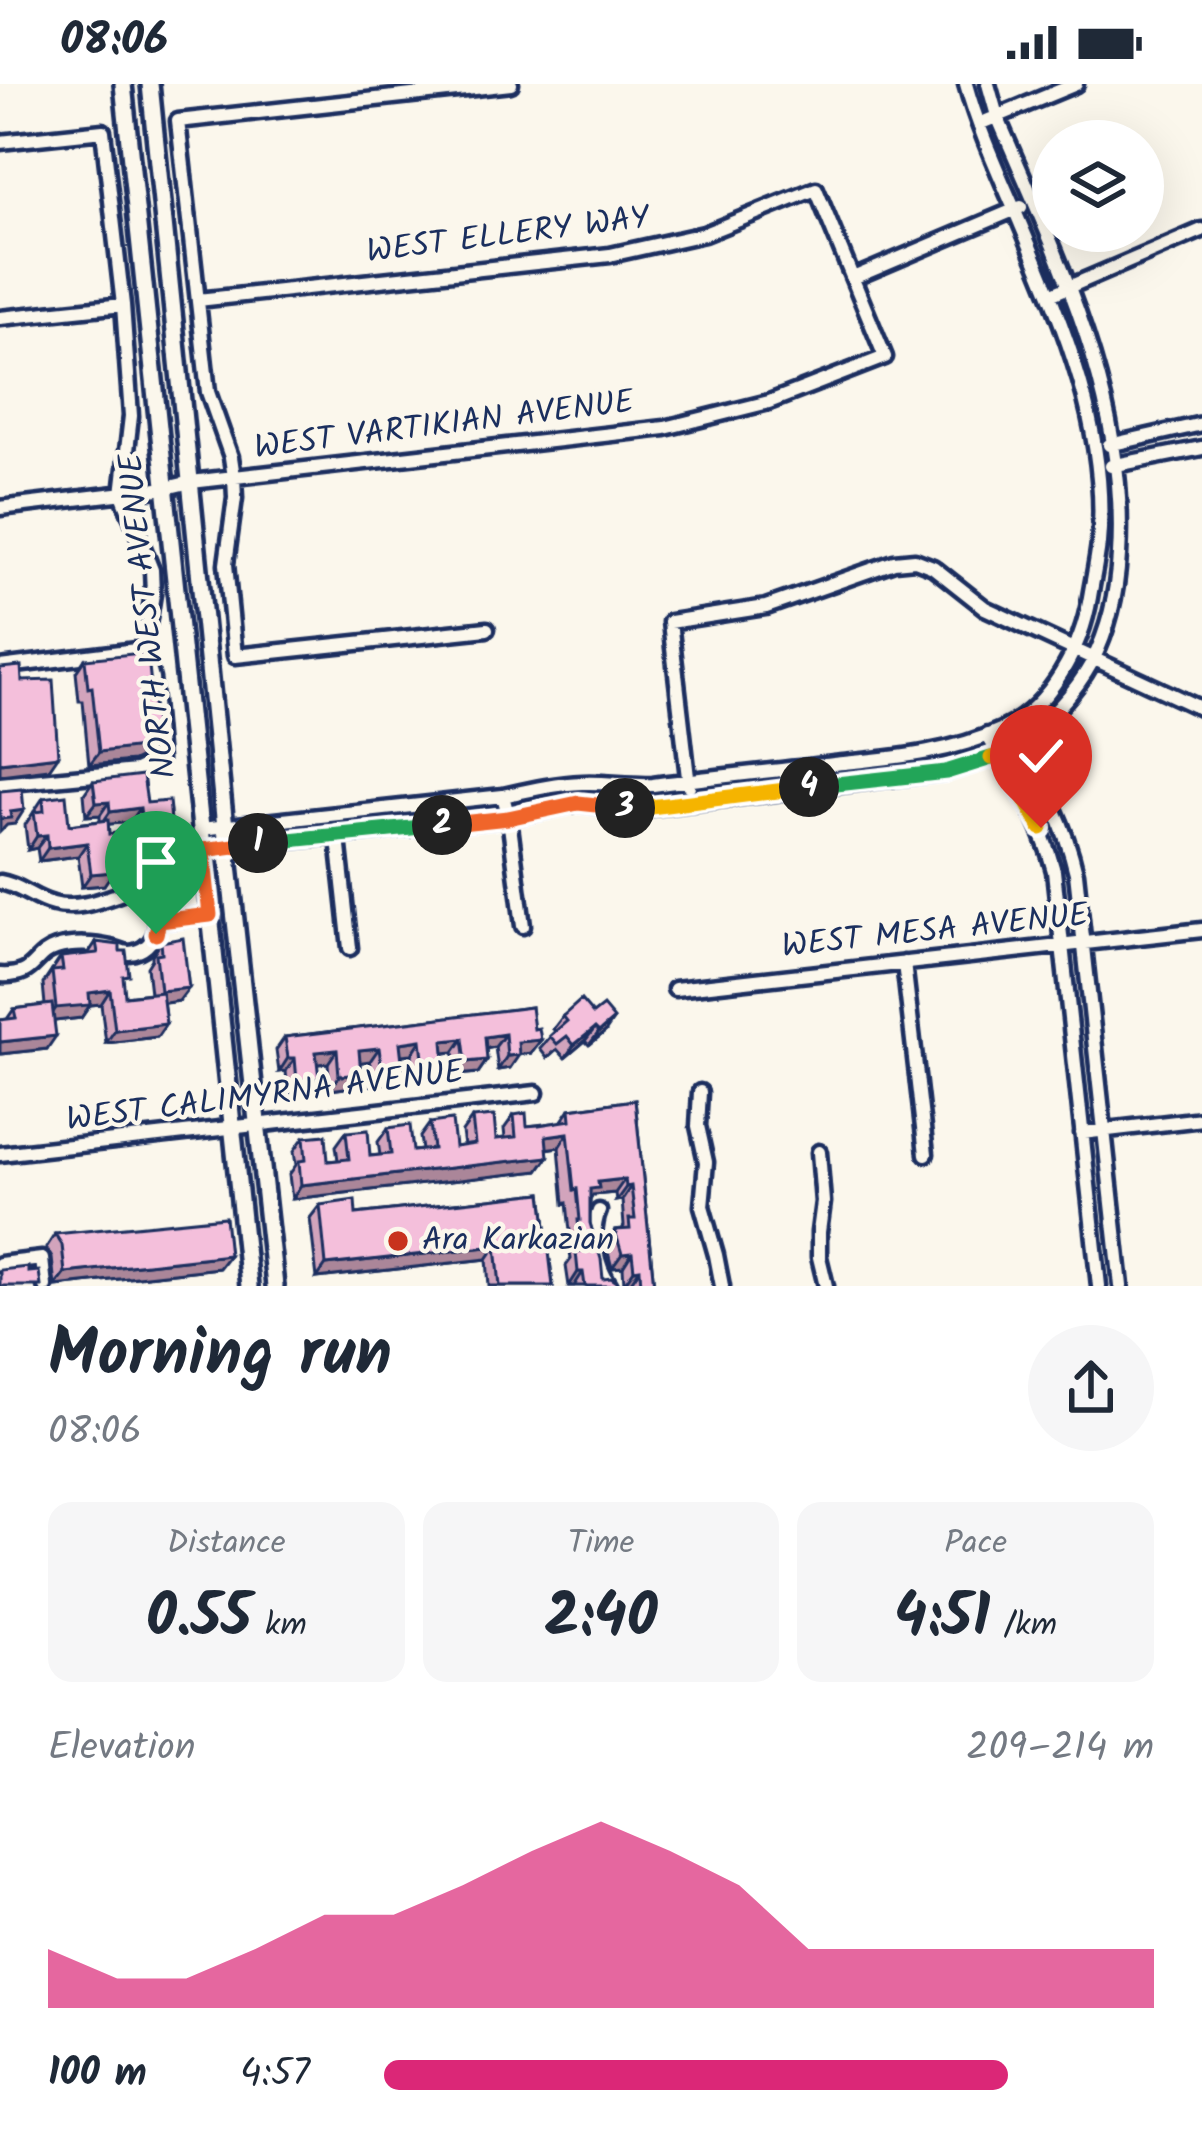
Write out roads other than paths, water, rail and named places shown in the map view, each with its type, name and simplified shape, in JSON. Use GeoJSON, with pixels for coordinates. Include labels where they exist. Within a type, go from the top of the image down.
{"type":"FeatureCollection","features":[{"type":"Feature","properties":{"kind":"main road","name":"NORTH WEST AVENUE"},"geometry":{"type":"LineString","coordinates":[[123,84],[249,1286]]}},
{"type":"Feature","properties":{"kind":"main road","name":"NORTH WEST AVENUE"},"geometry":{"type":"LineString","coordinates":[[150,84],[275,1286]]}},
{"type":"Feature","properties":{"kind":"street"},"geometry":{"type":"LineString","coordinates":[[488,628],[235,656],[226,564],[236,498],[234,477],[208,392],[178,121],[511,84]]}},
{"type":"Feature","properties":{"kind":"street"},"geometry":{"type":"LineString","coordinates":[[201,829],[503,796],[551,785],[622,786],[896,758],[949,749],[1008,727],[1046,692],[1074,652],[1086,620],[1099,540],[1098,468],[1072,353],[966,84]]}},
{"type":"Feature","properties":{"kind":"street"},"geometry":{"type":"LineString","coordinates":[[988,84],[1032,197]]}},
{"type":"Feature","properties":{"kind":"street"},"geometry":{"type":"LineString","coordinates":[[979,124],[1076,84]]}},
{"type":"Feature","properties":{"kind":"street","name":"NORTH WEST AVENUE"},"geometry":{"type":"LineString","coordinates":[[0,142],[103,131],[131,416],[122,494],[152,570],[144,649],[152,680],[159,760],[136,771],[0,784]]}},
{"type":"Feature","properties":{"kind":"street","name":"WEST ELLERY WAY"},"geometry":{"type":"LineString","coordinates":[[198,300],[610,255],[704,234],[816,189],[853,278]]}},
{"type":"Feature","properties":{"kind":"street"},"geometry":{"type":"LineString","coordinates":[[853,278],[1032,203]]}},
{"type":"Feature","properties":{"kind":"street"},"geometry":{"type":"LineString","coordinates":[[1050,295],[1202,230]]}},
{"type":"Feature","properties":{"kind":"street"},"geometry":{"type":"LineString","coordinates":[[203,850],[508,818],[578,803],[635,809],[946,772],[1019,745],[1062,704],[1093,660],[1109,618],[1121,528],[1118,465],[1100,376],[1054,252]]}},
{"type":"Feature","properties":{"kind":"street","name":"WEST VARTIKIAN AVENUE"},"geometry":{"type":"LineString","coordinates":[[0,508],[665,428],[769,403],[885,357],[853,278]]}},
{"type":"Feature","properties":{"kind":"street"},"geometry":{"type":"LineString","coordinates":[[0,318],[123,305]]}},
{"type":"Feature","properties":{"kind":"street"},"geometry":{"type":"LineString","coordinates":[[1095,448],[1202,424]]}},
{"type":"Feature","properties":{"kind":"street"},"geometry":{"type":"LineString","coordinates":[[1098,468],[1202,448]]}},
{"type":"Feature","properties":{"kind":"street"},"geometry":{"type":"LineString","coordinates":[[691,801],[670,622],[766,607],[894,562],[915,560],[933,567],[985,608],[1202,709]]}},
{"type":"Feature","properties":{"kind":"street","name":"NORTH WEST AVENUE"},"geometry":{"type":"LineString","coordinates":[[0,667],[144,649]]}},
{"type":"Feature","properties":{"kind":"street"},"geometry":{"type":"LineString","coordinates":[[1008,727],[1048,790],[1070,848],[1080,896],[1120,1286]]}},
{"type":"Feature","properties":{"kind":"street"},"geometry":{"type":"LineString","coordinates":[[987,735],[1027,800],[1049,854],[1058,896],[1099,1286]]}},
{"type":"Feature","properties":{"kind":"street"},"geometry":{"type":"LineString","coordinates":[[503,796],[523,926]]}},
{"type":"Feature","properties":{"kind":"street"},"geometry":{"type":"LineString","coordinates":[[334,815],[350,947]]}},
{"type":"Feature","properties":{"kind":"street"},"geometry":{"type":"LineString","coordinates":[[0,882],[15,884],[55,905],[88,905],[128,890],[148,900],[159,921],[156,934],[130,953],[90,944],[52,948],[27,972],[0,975]]}},
{"type":"Feature","properties":{"kind":"street"},"geometry":{"type":"LineString","coordinates":[[159,921],[210,915]]}},
{"type":"Feature","properties":{"kind":"street","name":"WEST MESA AVENUE"},"geometry":{"type":"LineString","coordinates":[[675,989],[1202,930]]}},
{"type":"Feature","properties":{"kind":"street"},"geometry":{"type":"LineString","coordinates":[[904,963],[926,1154]]}},
{"type":"Feature","properties":{"kind":"street"},"geometry":{"type":"LineString","coordinates":[[700,1092],[698,1126],[706,1162],[702,1206],[722,1286]]}},
{"type":"Feature","properties":{"kind":"street","name":"WEST CALIMYRNA AVENUE"},"geometry":{"type":"LineString","coordinates":[[0,1154],[536,1093]]}},
{"type":"Feature","properties":{"kind":"street"},"geometry":{"type":"LineString","coordinates":[[1082,1133],[1202,1119]]}},
{"type":"Feature","properties":{"kind":"street"},"geometry":{"type":"LineString","coordinates":[[819,1152],[823,1202],[819,1257],[826,1286]]}},
{"type":"Feature","properties":{"kind":"street"},"geometry":{"type":"LineString","coordinates":[[599,1211],[593,1225],[600,1272],[610,1286]]}},
{"type":"Feature","properties":{"kind":"street"},"geometry":{"type":"LineString","coordinates":[[0,1264],[42,1259],[45,1286]]}},
{"type":"Feature","properties":{"kind":"place","name":"Ara Karkazian"},"geometry":{"type":"Point","coordinates":[398,1241]}}]}
